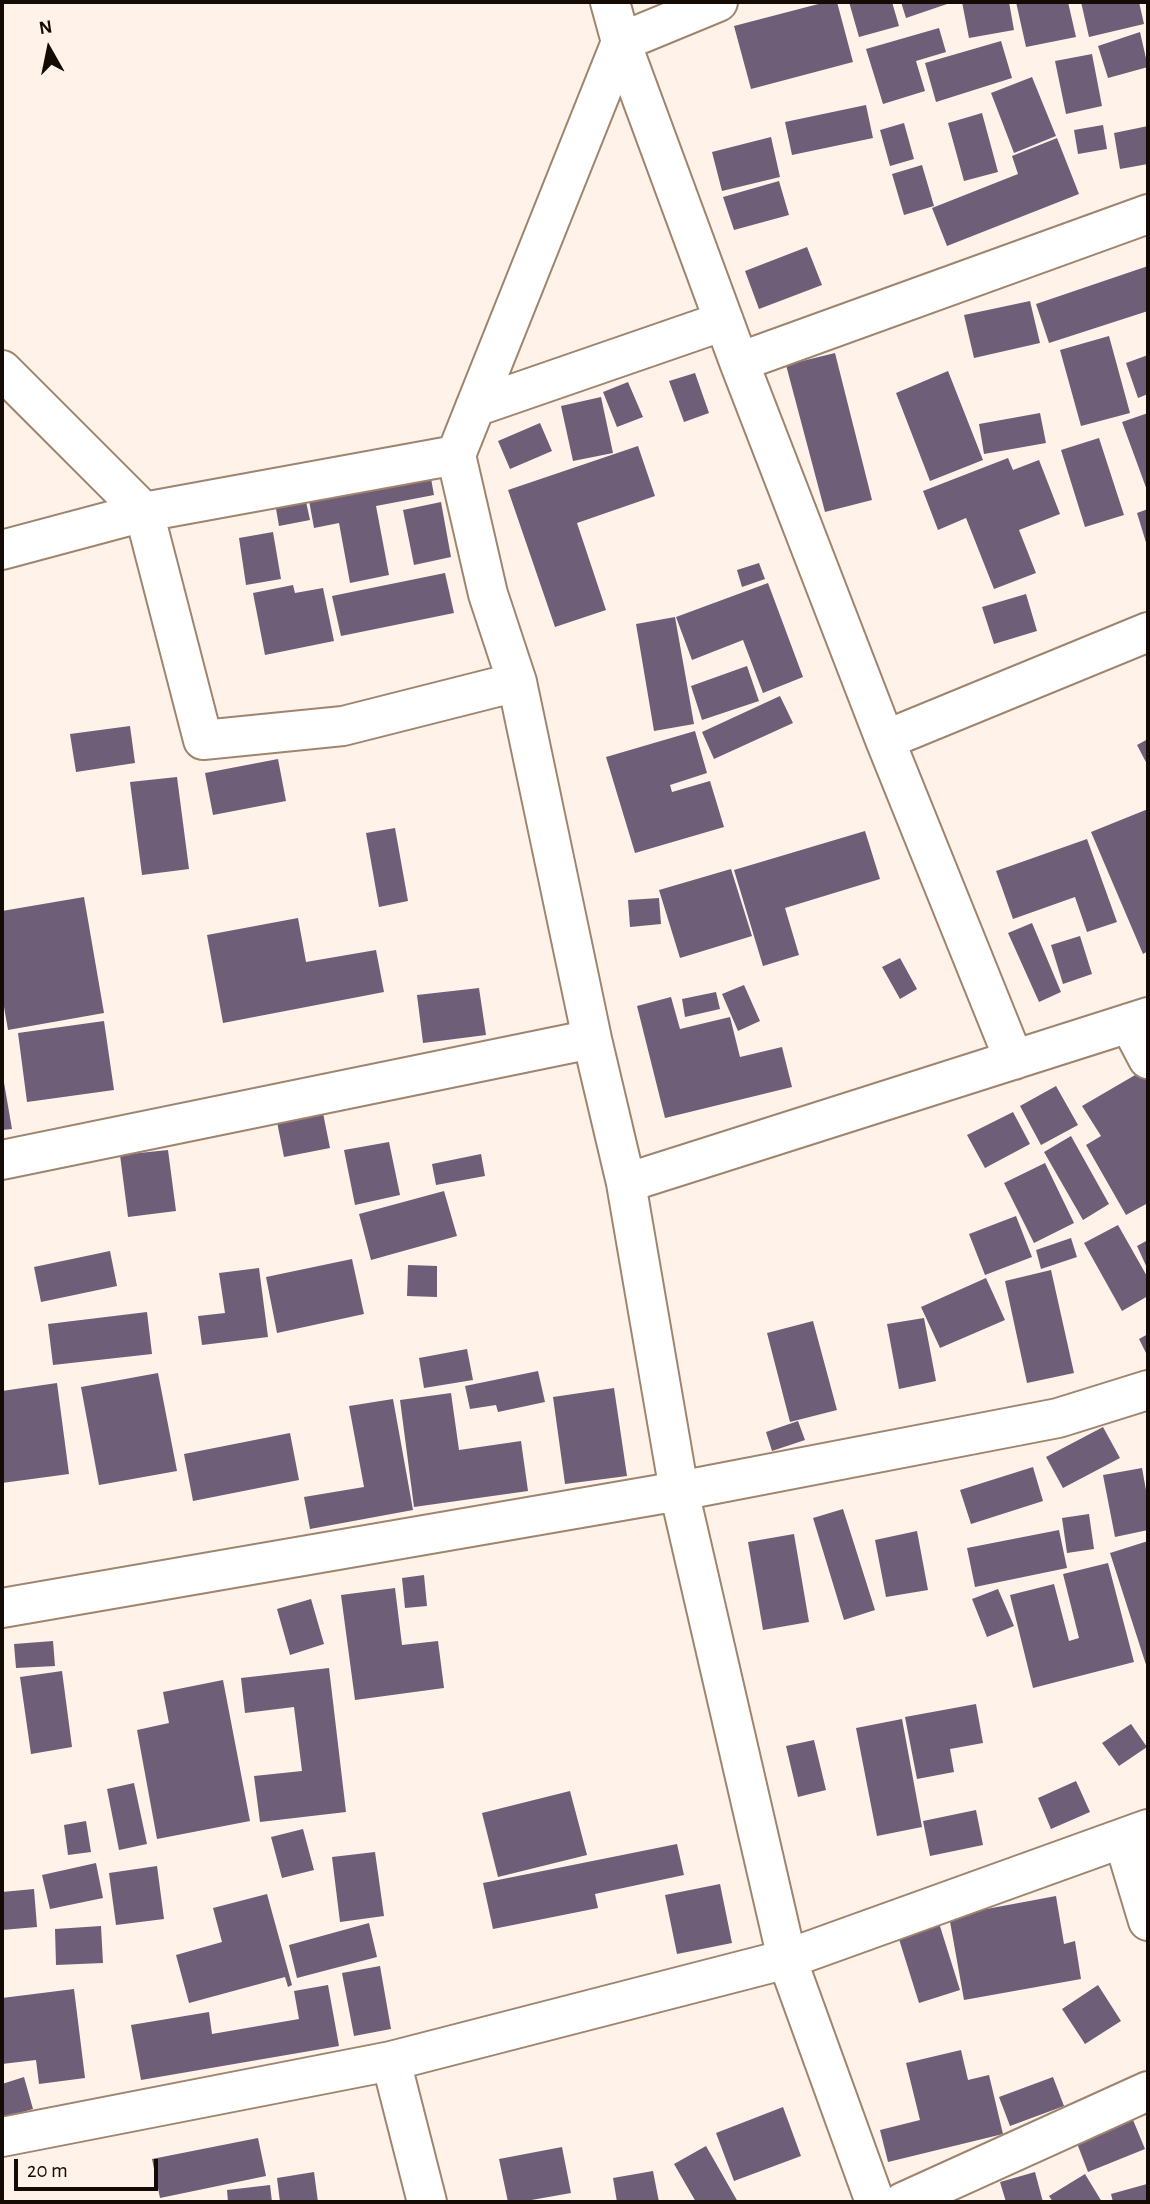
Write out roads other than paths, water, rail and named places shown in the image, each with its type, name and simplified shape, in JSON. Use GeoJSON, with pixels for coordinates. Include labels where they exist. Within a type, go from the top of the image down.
{"type":"FeatureCollection","features":[{"type":"Feature","properties":{"kind":"street"},"geometry":{"type":"LineString","coordinates":[[610,2],[621,42],[723,321],[885,740],[1014,1060]]}},
{"type":"Feature","properties":{"kind":"street"},"geometry":{"type":"LineString","coordinates":[[718,2],[621,42],[456,455],[488,594],[517,682],[592,1039],[626,1183],[679,1491],[787,1959],[875,2202]]}},
{"type":"Feature","properties":{"kind":"street"},"geometry":{"type":"LineString","coordinates":[[739,362],[1148,214]]}},
{"type":"Feature","properties":{"kind":"street"},"geometry":{"type":"LineString","coordinates":[[475,407],[723,321]]}},
{"type":"Feature","properties":{"kind":"street"},"geometry":{"type":"LineString","coordinates":[[2,370],[144,512],[203,740],[343,726],[517,682]]}},
{"type":"Feature","properties":{"kind":"street"},"geometry":{"type":"LineString","coordinates":[[2,550],[144,512],[456,455]]}},
{"type":"Feature","properties":{"kind":"street"},"geometry":{"type":"LineString","coordinates":[[885,740],[1148,632]]}},
{"type":"Feature","properties":{"kind":"street"},"geometry":{"type":"LineString","coordinates":[[626,1183],[1138,1020],[1148,1059]]}},
{"type":"Feature","properties":{"kind":"street"},"geometry":{"type":"LineString","coordinates":[[2,1160],[592,1039]]}},
{"type":"Feature","properties":{"kind":"street"},"geometry":{"type":"LineString","coordinates":[[2,1608],[679,1491],[1058,1418],[1148,1390]]}},
{"type":"Feature","properties":{"kind":"street"},"geometry":{"type":"LineString","coordinates":[[2,2137],[391,2061],[787,1959],[1136,1834],[1148,1921]]}},
{"type":"Feature","properties":{"kind":"street"},"geometry":{"type":"LineString","coordinates":[[391,2061],[427,2202]]}},
{"type":"Feature","properties":{"kind":"street"},"geometry":{"type":"LineString","coordinates":[[903,2202],[1148,2091]]}}]}
